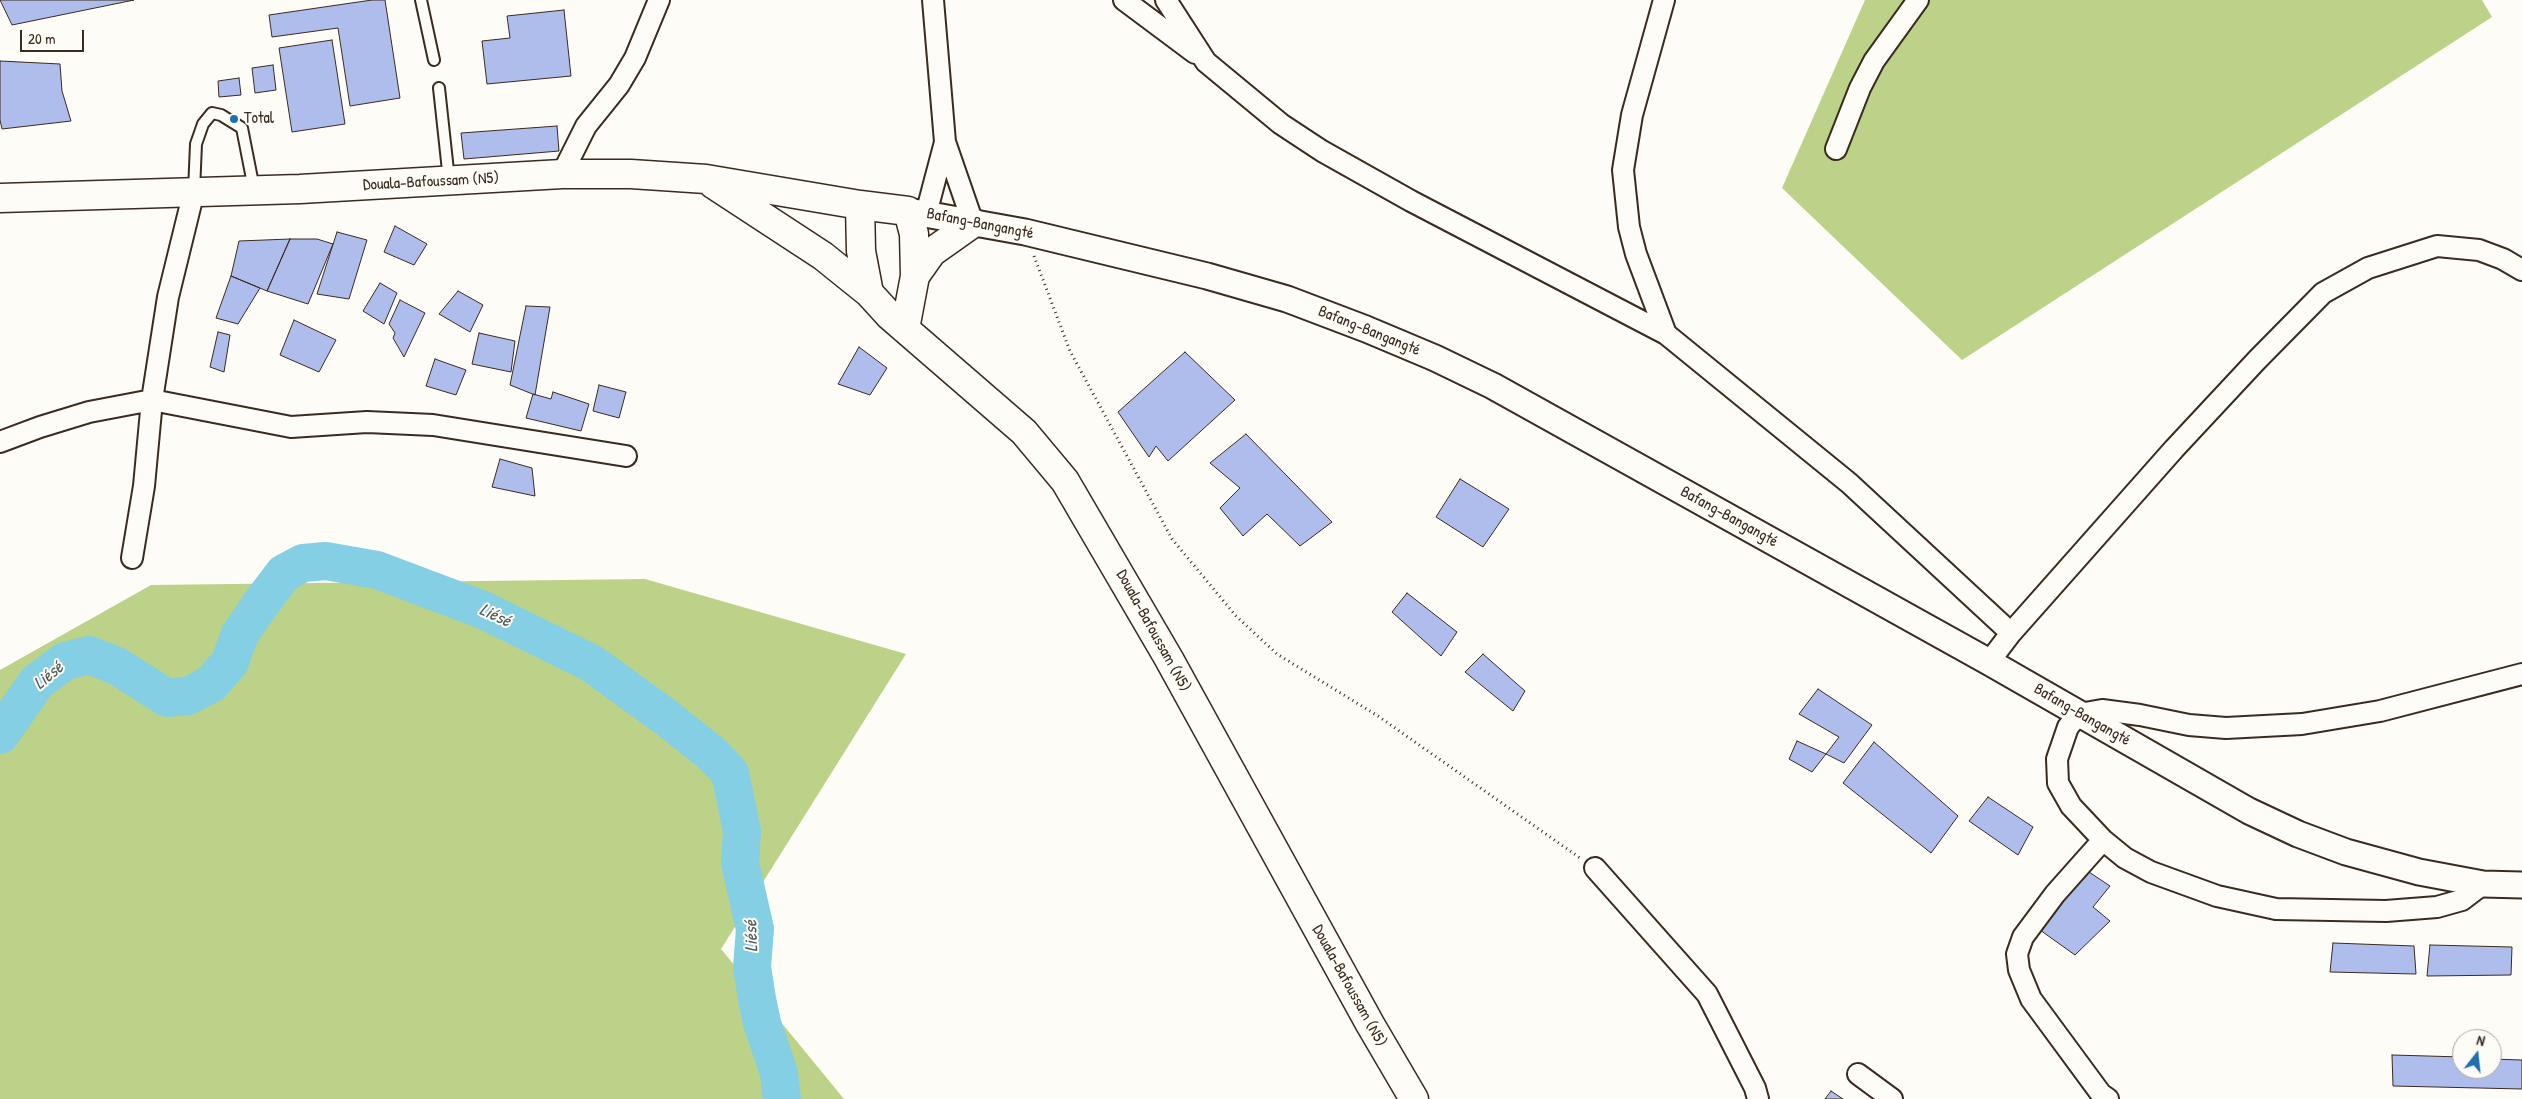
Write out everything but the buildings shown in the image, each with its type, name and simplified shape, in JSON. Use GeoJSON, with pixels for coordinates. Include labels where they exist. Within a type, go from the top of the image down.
{"type":"FeatureCollection","features":[{"type":"Feature","properties":{"kind":"highway","name":"Douala-Bafoussam (N5)"},"geometry":{"type":"LineString","coordinates":[[0,198],[174,194],[194,191],[449,181],[562,174],[632,174],[706,178],[860,205],[917,212]]}},
{"type":"Feature","properties":{"kind":"highway","name":"Douala-Bafoussam (N5)"},"geometry":{"type":"LineString","coordinates":[[706,178],[824,256],[869,293],[890,316],[1024,432],[1065,481],[1164,650],[1370,1024],[1414,1099]]}},
{"type":"Feature","properties":{"kind":"highway"},"geometry":{"type":"LineString","coordinates":[[860,205],[861,251],[869,293]]}},
{"type":"Feature","properties":{"kind":"highway"},"geometry":{"type":"LineString","coordinates":[[905,329],[915,276],[914,234],[917,212]]}},
{"type":"Feature","properties":{"kind":"highway"},"geometry":{"type":"LineString","coordinates":[[915,276],[932,252],[973,223]]}},
{"type":"Feature","properties":{"kind":"street"},"geometry":{"type":"LineString","coordinates":[[562,174],[586,126],[619,85],[635,58],[659,0]]}},
{"type":"Feature","properties":{"kind":"street"},"geometry":{"type":"LineString","coordinates":[[933,0],[945,142],[973,223]]}},
{"type":"Feature","properties":{"kind":"street"},"geometry":{"type":"LineString","coordinates":[[1124,0],[1206,62],[1282,124],[1322,151],[1411,201],[1666,334],[1848,483],[2011,633]]}},
{"type":"Feature","properties":{"kind":"street"},"geometry":{"type":"LineString","coordinates":[[1166,0],[1206,62]]}},
{"type":"Feature","properties":{"kind":"street"},"geometry":{"type":"LineString","coordinates":[[1664,0],[1632,115],[1624,170],[1629,227],[1636,254],[1666,334]]}},
{"type":"Feature","properties":{"kind":"street"},"geometry":{"type":"LineString","coordinates":[[1836,149],[1860,88],[1874,61],[1918,0]]}},
{"type":"Feature","properties":{"kind":"street"},"geometry":{"type":"LineString","coordinates":[[917,212],[945,142]]}},
{"type":"Feature","properties":{"kind":"street"},"geometry":{"type":"LineString","coordinates":[[132,558],[144,486],[152,400],[168,297],[194,191]]}},
{"type":"Feature","properties":{"kind":"street","name":"Bafang-Bangangté"},"geometry":{"type":"LineString","coordinates":[[917,212],[1025,232],[1207,276],[1287,299],[1436,358],[1493,386],[1990,662],[2249,811],[2298,834],[2346,852],[2419,872],[2483,884],[2522,885]]}},
{"type":"Feature","properties":{"kind":"street"},"geometry":{"type":"LineString","coordinates":[[1990,662],[2011,633],[2174,449],[2263,353],[2323,293],[2368,268],[2437,246],[2480,250],[2503,259],[2522,270]]}},
{"type":"Feature","properties":{"kind":"street"},"geometry":{"type":"LineString","coordinates":[[0,442],[89,412],[152,400],[291,427],[367,422],[433,425],[626,456]]}},
{"type":"Feature","properties":{"kind":"street"},"geometry":{"type":"LineString","coordinates":[[2483,884],[2462,900],[2437,907],[2386,911],[2276,909],[2217,896],[2151,872],[2125,858],[2103,840],[2071,806],[2058,783],[2057,759],[2068,727],[2079,714],[2102,710],[2140,715],[2189,726],[2226,728],[2302,724],[2380,711],[2522,674]]}},
{"type":"Feature","properties":{"kind":"street"},"geometry":{"type":"LineString","coordinates":[[2102,1097],[2031,999],[2018,970],[2017,954],[2024,937],[2056,894],[2103,840]]}},
{"type":"Feature","properties":{"kind":"street"},"geometry":{"type":"LineString","coordinates":[[1595,868],[1707,994],[1755,1088],[1758,1099]]}},
{"type":"Feature","properties":{"kind":"street"},"geometry":{"type":"LineString","coordinates":[[1858,1074],[1892,1099]]}},
{"type":"Feature","properties":{"kind":"lane"},"geometry":{"type":"LineString","coordinates":[[421,0],[434,60]]}},
{"type":"Feature","properties":{"kind":"lane"},"geometry":{"type":"LineString","coordinates":[[439,88],[449,181]]}},
{"type":"Feature","properties":{"kind":"lane"},"geometry":{"type":"LineString","coordinates":[[194,191],[196,144],[203,124],[212,114],[221,114],[242,128],[254,190]]}},
{"type":"Feature","properties":{"kind":"path"},"geometry":{"type":"LineString","coordinates":[[1025,232],[1070,351],[1172,540],[1236,616],[1277,654],[1378,716],[1595,868]]}},
{"type":"Feature","properties":{"kind":"green space"},"geometry":{"type":"Polygon","coordinates":[[[1865,0],[2482,0],[2492,17],[1962,360],[1782,188],[1865,0]]]}},
{"type":"Feature","properties":{"kind":"green space"},"geometry":{"type":"Polygon","coordinates":[[[645,579],[906,654],[721,949],[844,1099],[0,1099],[0,670],[151,585],[645,579]]]}},
{"type":"Feature","properties":{"kind":"waterway","name":"Liésé"},"geometry":{"type":"LineString","coordinates":[[0,735],[37,682],[65,661],[89,655],[117,666],[167,698],[188,696],[211,684],[230,662],[240,634],[284,573],[303,563],[326,561],[377,570],[483,610],[591,663],[667,718],[712,754],[730,773],[742,831],[740,863],[755,929],[752,967],[757,999],[762,1023],[779,1073],[782,1099]]}},
{"type":"Feature","properties":{"kind":"place","name":"Total"},"geometry":{"type":"Point","coordinates":[234,119]}}]}
